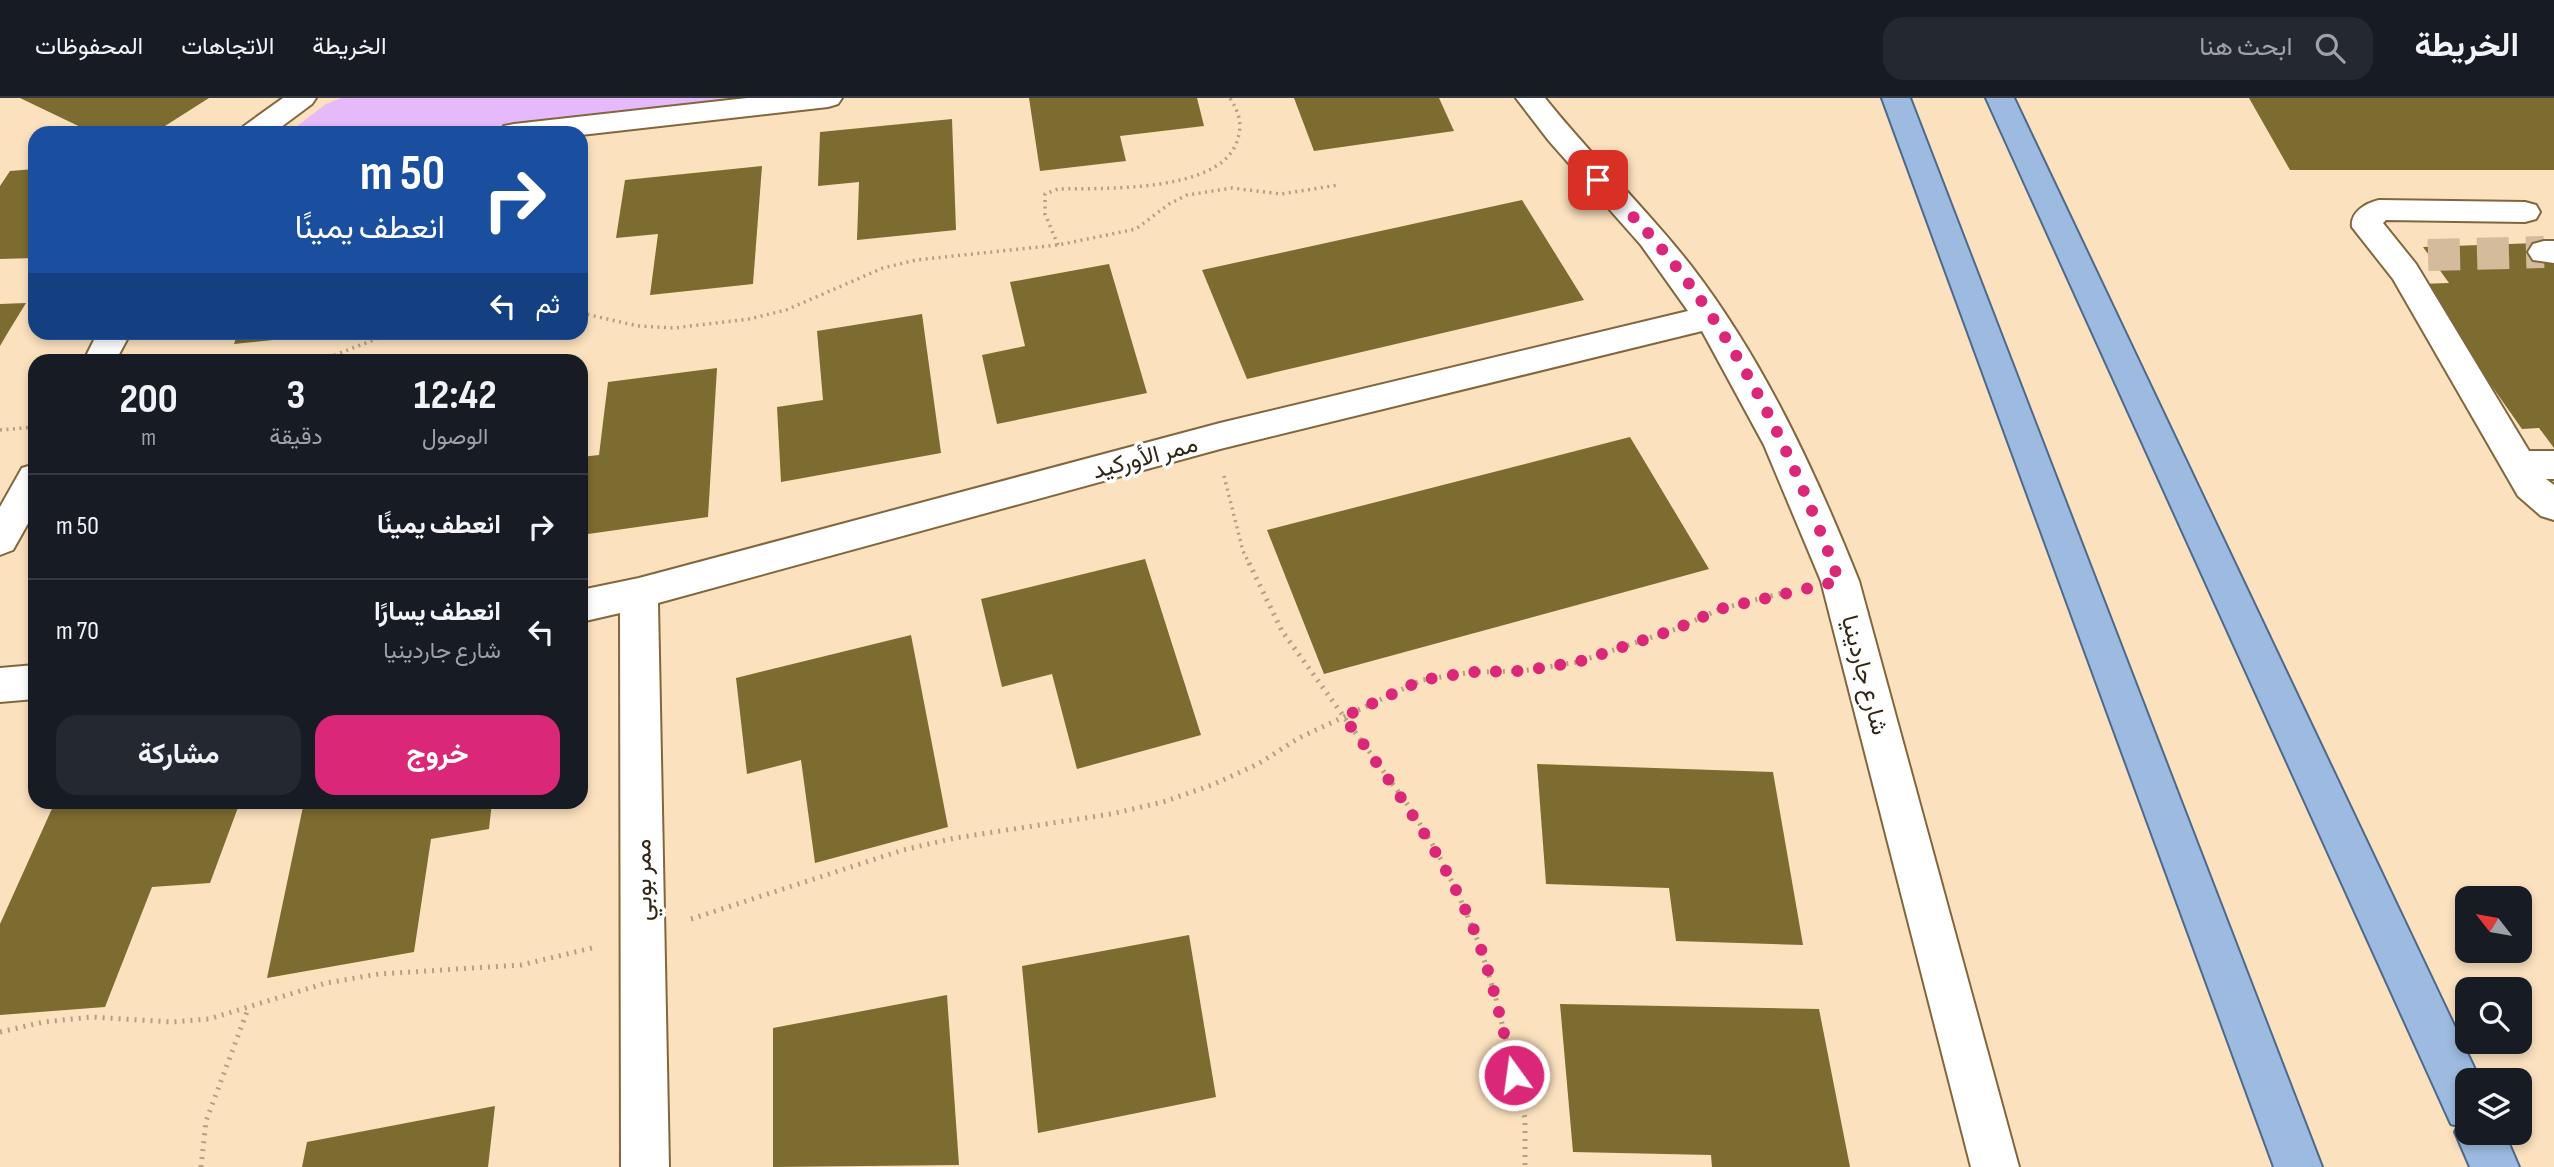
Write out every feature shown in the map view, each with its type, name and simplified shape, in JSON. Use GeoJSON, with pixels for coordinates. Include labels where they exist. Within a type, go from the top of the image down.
{"type":"FeatureCollection","features":[{"type":"Feature","properties":{"kind":"main road"},"geometry":{"type":"LineString","coordinates":[[1896,98],[2298,1167]]}},
{"type":"Feature","properties":{"kind":"main road"},"geometry":{"type":"LineString","coordinates":[[2000,98],[2455,1079]]}},
{"type":"Feature","properties":{"kind":"main road"},"geometry":{"type":"LineString","coordinates":[[2485,1145],[2495,1167]]}},
{"type":"Feature","properties":{"kind":"street"},"geometry":{"type":"LineString","coordinates":[[264,126],[302,98]]}},
{"type":"Feature","properties":{"kind":"street"},"geometry":{"type":"LineString","coordinates":[[577,126],[828,98]]}},
{"type":"Feature","properties":{"kind":"street","name":"شارع جاردينيا"},"geometry":{"type":"LineString","coordinates":[[1530,98],[1598,180],[1650,236],[1711,317],[1747,375],[1781,439],[1812,507],[1839,581],[1996,1167]]}},
{"type":"Feature","properties":{"kind":"street"},"geometry":{"type":"LineString","coordinates":[[2525,212],[2379,210],[2367,220],[2368,227],[2393,256],[2531,486],[2554,506]]}},
{"type":"Feature","properties":{"kind":"street"},"geometry":{"type":"LineString","coordinates":[[2393,256],[2428,255]]}},
{"type":"Feature","properties":{"kind":"street","name":"ممر الأوركيد"},"geometry":{"type":"LineString","coordinates":[[588,604],[1220,436],[1711,317]]}},
{"type":"Feature","properties":{"kind":"street"},"geometry":{"type":"LineString","coordinates":[[2518,465],[2554,465]]}},
{"type":"Feature","properties":{"kind":"street"},"geometry":{"type":"LineString","coordinates":[[0,540],[28,490]]}},
{"type":"Feature","properties":{"kind":"street","name":"ممر بوبي"},"geometry":{"type":"LineString","coordinates":[[639,593],[645,1167]]}},
{"type":"Feature","properties":{"kind":"street"},"geometry":{"type":"LineString","coordinates":[[0,685],[28,683]]}},
{"type":"Feature","properties":{"kind":"path"},"geometry":{"type":"LineString","coordinates":[[1058,245],[1044,215],[1042,206],[1045,194],[1058,189],[1180,180],[1210,170],[1231,156],[1239,143],[1239,110],[1230,98]]}},
{"type":"Feature","properties":{"kind":"path"},"geometry":{"type":"LineString","coordinates":[[588,315],[638,326],[712,325],[786,310],[883,268],[916,260],[1058,245],[1136,229],[1169,204],[1187,195],[1233,188],[1281,194],[1338,185]]}},
{"type":"Feature","properties":{"kind":"path"},"geometry":{"type":"LineString","coordinates":[[337,354],[373,340]]}},
{"type":"Feature","properties":{"kind":"path"},"geometry":{"type":"LineString","coordinates":[[0,430],[28,428]]}},
{"type":"Feature","properties":{"kind":"path"},"geometry":{"type":"LineString","coordinates":[[1220,436],[1223,474],[1231,512],[1252,571],[1282,631],[1410,807],[1436,850],[1480,946],[1525,1118],[1525,1167]]}},
{"type":"Feature","properties":{"kind":"path"},"geometry":{"type":"LineString","coordinates":[[0,1032],[44,1022],[92,1017],[172,1022],[209,1019],[326,983],[379,974],[521,965],[644,935],[902,850],[955,838],[1111,814],[1163,802],[1212,785],[1258,764],[1299,738],[1422,680],[1472,672],[1522,671],[1578,662],[1676,629],[1720,609],[1839,581]]}},
{"type":"Feature","properties":{"kind":"path"},"geometry":{"type":"LineString","coordinates":[[201,1167],[206,1121],[248,1009]]}},
{"type":"Feature","properties":{"kind":"shaded area"},"geometry":{"type":"Polygon","coordinates":[[[341,98],[730,98],[500,126],[297,126],[326,104],[341,98]]]}},
{"type":"Feature","properties":{"kind":"building"},"geometry":{"type":"Polygon","coordinates":[[[20,98],[209,98],[165,126],[78,126],[20,98]]]}},
{"type":"Feature","properties":{"kind":"building"},"geometry":{"type":"Polygon","coordinates":[[[1029,98],[1197,98],[1204,126],[1120,136],[1126,161],[1040,171],[1029,98]]]}},
{"type":"Feature","properties":{"kind":"building"},"geometry":{"type":"Polygon","coordinates":[[[1294,98],[1439,98],[1454,131],[1314,151],[1294,98]]]}},
{"type":"Feature","properties":{"kind":"building"},"geometry":{"type":"Polygon","coordinates":[[[2249,98],[2554,98],[2554,170],[2290,170],[2249,98]]]}},
{"type":"Feature","properties":{"kind":"building"},"geometry":{"type":"Polygon","coordinates":[[[952,119],[956,230],[857,240],[859,182],[818,186],[820,132],[952,119]]]}},
{"type":"Feature","properties":{"kind":"building"},"geometry":{"type":"Polygon","coordinates":[[[762,166],[753,284],[650,295],[658,234],[616,238],[625,180],[762,166]]]}},
{"type":"Feature","properties":{"kind":"building"},"geometry":{"type":"Polygon","coordinates":[[[28,170],[28,258],[0,259],[0,186],[10,171],[28,170]]]}},
{"type":"Feature","properties":{"kind":"building"},"geometry":{"type":"Polygon","coordinates":[[[1522,200],[1584,300],[1247,379],[1202,270],[1522,200]]]}},
{"type":"Feature","properties":{"kind":"building"},"geometry":{"type":"Polygon","coordinates":[[[2537,243],[2554,265],[2554,448],[2539,428],[2522,429],[2420,284],[2449,283],[2423,247],[2537,243]]]}},
{"type":"Feature","properties":{"kind":"building"},"geometry":{"type":"Polygon","coordinates":[[[1109,264],[1147,393],[997,424],[982,355],[1025,346],[1010,282],[1109,264]]]}},
{"type":"Feature","properties":{"kind":"building"},"geometry":{"type":"Polygon","coordinates":[[[26,303],[7,334],[0,346],[0,304],[26,303]]]}},
{"type":"Feature","properties":{"kind":"building"},"geometry":{"type":"Polygon","coordinates":[[[922,314],[941,453],[781,482],[777,407],[823,400],[817,331],[922,314]]]}},
{"type":"Feature","properties":{"kind":"building"},"geometry":{"type":"Polygon","coordinates":[[[235,340],[272,340],[234,344],[235,340]]]}},
{"type":"Feature","properties":{"kind":"building"},"geometry":{"type":"Polygon","coordinates":[[[717,368],[708,517],[588,534],[588,456],[599,455],[608,382],[717,368]]]}},
{"type":"Feature","properties":{"kind":"building"},"geometry":{"type":"Polygon","coordinates":[[[1630,437],[1709,569],[1324,674],[1267,530],[1630,437]]]}},
{"type":"Feature","properties":{"kind":"building"},"geometry":{"type":"Polygon","coordinates":[[[1145,559],[1201,735],[1077,769],[1052,674],[1002,687],[981,599],[1145,559]]]}},
{"type":"Feature","properties":{"kind":"building"},"geometry":{"type":"Polygon","coordinates":[[[911,635],[948,827],[815,863],[801,760],[747,774],[736,678],[911,635]]]}},
{"type":"Feature","properties":{"kind":"building"},"geometry":{"type":"Polygon","coordinates":[[[1537,764],[1773,772],[1803,945],[1676,941],[1669,888],[1546,884],[1537,764]]]}},
{"type":"Feature","properties":{"kind":"building"},"geometry":{"type":"Polygon","coordinates":[[[52,809],[237,809],[210,883],[152,887],[105,1007],[0,1015],[0,924],[52,809]]]}},
{"type":"Feature","properties":{"kind":"building"},"geometry":{"type":"Polygon","coordinates":[[[303,809],[491,809],[489,829],[431,839],[414,952],[267,978],[303,809]]]}},
{"type":"Feature","properties":{"kind":"building"},"geometry":{"type":"Polygon","coordinates":[[[1189,935],[1216,1097],[1038,1133],[1022,966],[1189,935]]]}},
{"type":"Feature","properties":{"kind":"building"},"geometry":{"type":"Polygon","coordinates":[[[947,995],[959,1165],[773,1167],[773,1028],[947,995]]]}},
{"type":"Feature","properties":{"kind":"building"},"geometry":{"type":"Polygon","coordinates":[[[1560,1004],[1819,1009],[1850,1167],[1712,1167],[1711,1155],[1573,1152],[1560,1004]]]}},
{"type":"Feature","properties":{"kind":"building"},"geometry":{"type":"Polygon","coordinates":[[[495,1106],[488,1167],[302,1167],[307,1142],[495,1106]]]}},
{"type":"Feature","properties":{"kind":"tunnel"},"geometry":{"type":"LineString","coordinates":[[2428,255],[2544,252]]}},
{"type":"Feature","properties":{"kind":"route"},"geometry":{"type":"LineString","coordinates":[[1514,1075],[1480,946],[1459,896],[1410,807],[1344,717],[1422,680],[1472,672],[1522,671],[1578,662],[1628,647],[1720,609],[1839,581],[1802,484],[1747,375],[1681,275],[1650,236],[1598,180]]}}]}
